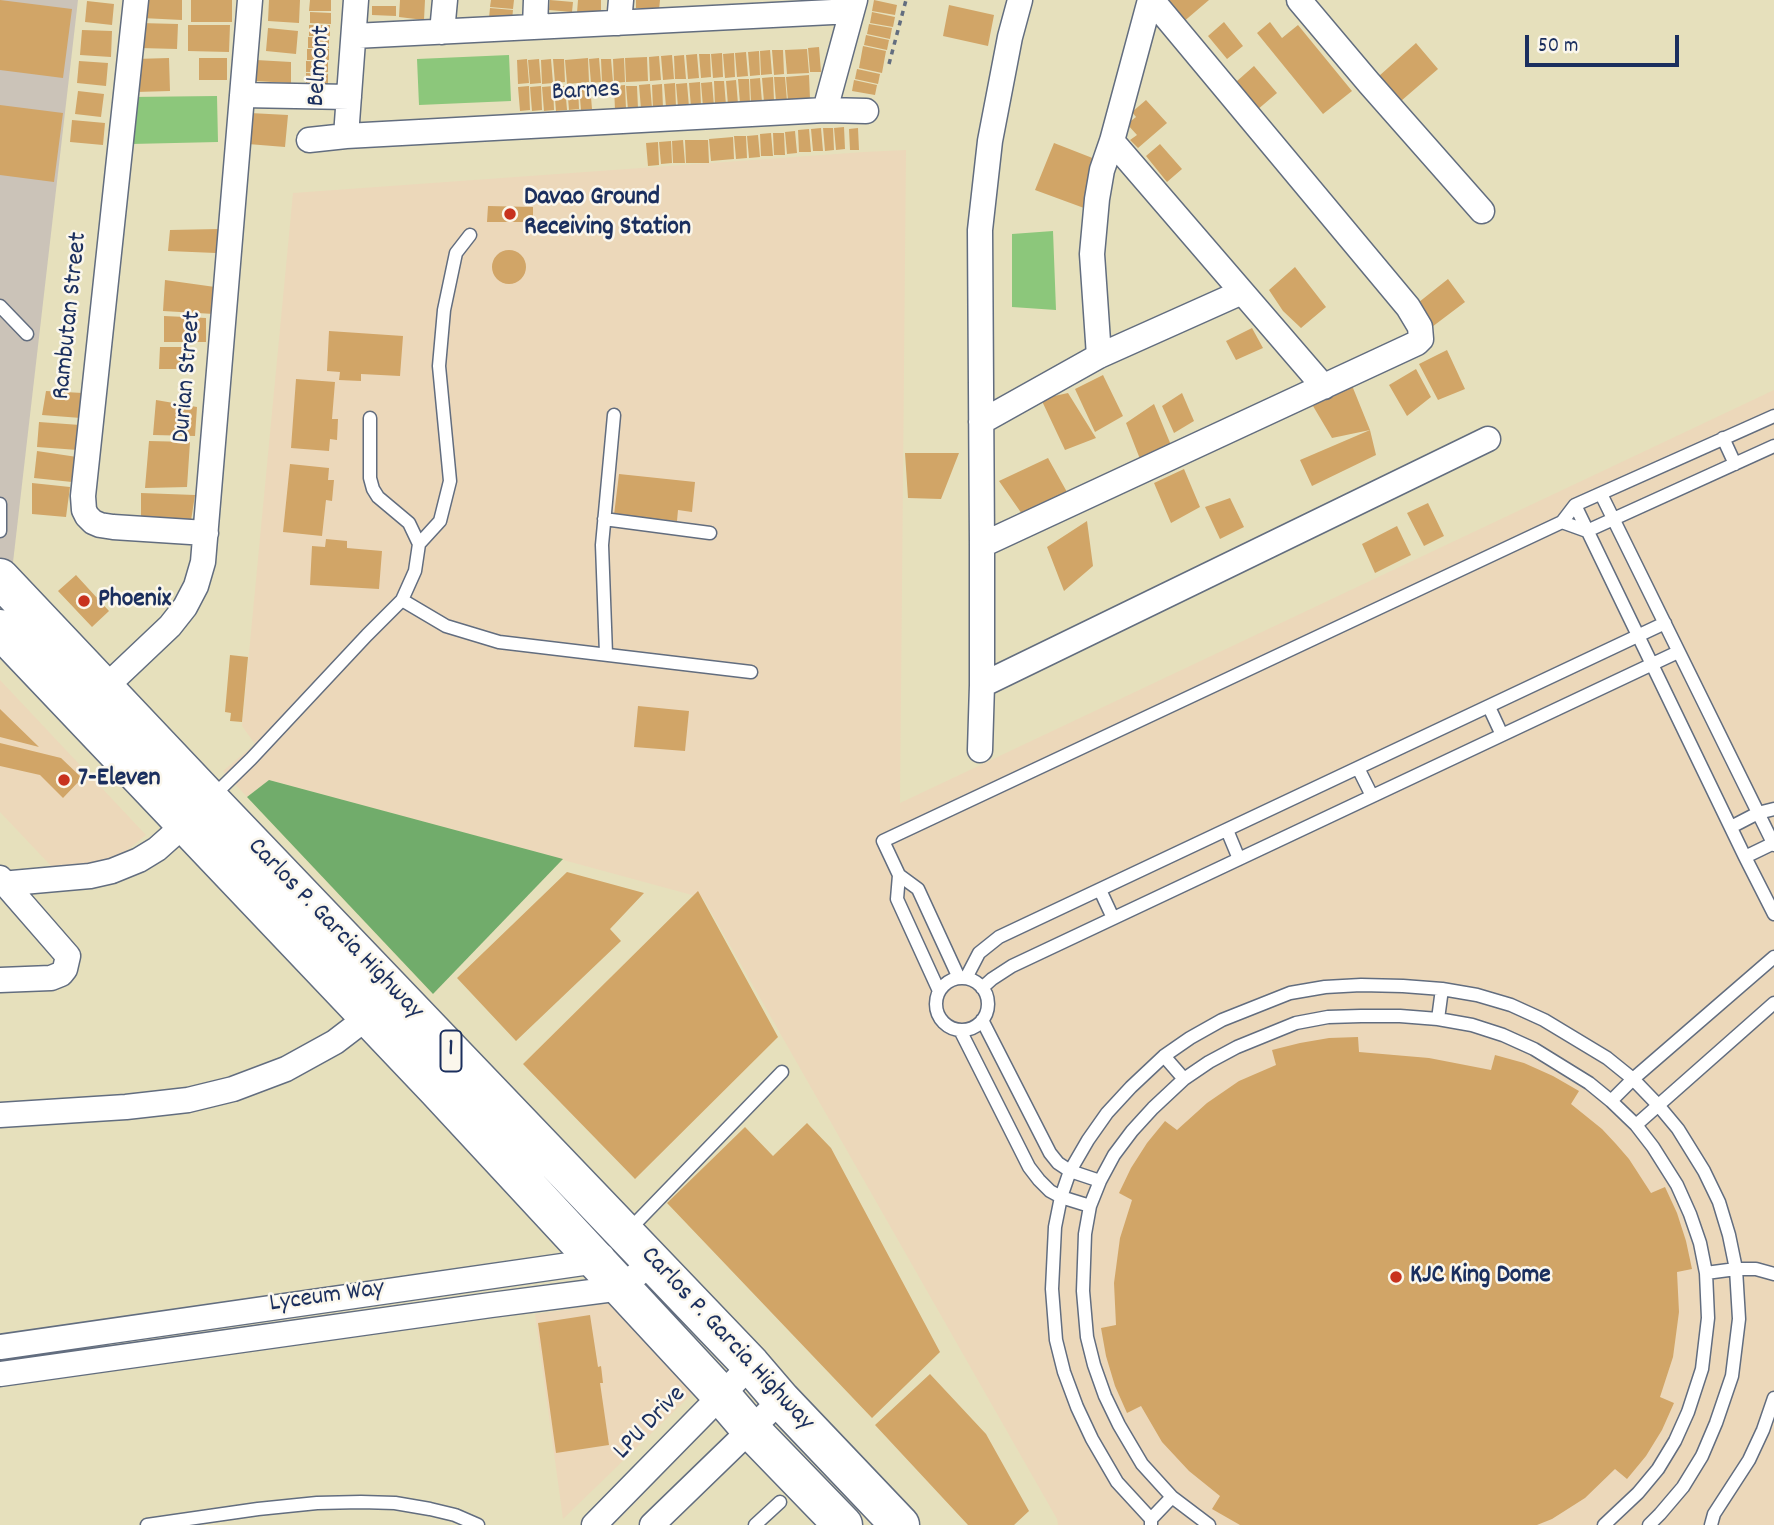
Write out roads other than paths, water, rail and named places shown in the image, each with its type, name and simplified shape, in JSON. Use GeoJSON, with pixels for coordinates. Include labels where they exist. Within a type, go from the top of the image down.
{"type":"FeatureCollection","features":[{"type":"Feature","properties":{"kind":"highway","name":"Carlos P. Garcia Highway"},"geometry":{"type":"LineString","coordinates":[[0,578],[92,701],[450,1076],[639,1247],[900,1525]]}},
{"type":"Feature","properties":{"kind":"highway","name":"Carlos P. Garcia Highway"},"geometry":{"type":"LineString","coordinates":[[0,629],[92,701]]}},
{"type":"Feature","properties":{"kind":"highway","name":"Carlos P. Garcia Highway"},"geometry":{"type":"LineString","coordinates":[[198,812],[369,1016],[450,1076],[597,1261],[751,1430],[843,1525]]}},
{"type":"Feature","properties":{"kind":"street","name":"Rambutan Street"},"geometry":{"type":"LineString","coordinates":[[136,0],[83,496],[84,510],[93,522],[113,527],[206,533]]}},
{"type":"Feature","properties":{"kind":"street","name":"Durian Street"},"geometry":{"type":"LineString","coordinates":[[92,701],[185,607],[196,586],[203,562],[250,0]]}},
{"type":"Feature","properties":{"kind":"street","name":"Belmont"},"geometry":{"type":"LineString","coordinates":[[346,136],[356,0]]}},
{"type":"Feature","properties":{"kind":"street"},"geometry":{"type":"LineString","coordinates":[[442,32],[445,0]]}},
{"type":"Feature","properties":{"kind":"street"},"geometry":{"type":"LineString","coordinates":[[535,27],[536,0]]}},
{"type":"Feature","properties":{"kind":"street"},"geometry":{"type":"LineString","coordinates":[[980,750],[980,230],[990,141],[1020,0]]}},
{"type":"Feature","properties":{"kind":"street"},"geometry":{"type":"LineString","coordinates":[[1099,356],[1092,254],[1097,199],[1102,170],[1151,0]]}},
{"type":"Feature","properties":{"kind":"street"},"geometry":{"type":"LineString","coordinates":[[982,545],[1324,387],[1417,343],[1421,338],[1420,327],[1408,307],[1151,0]]}},
{"type":"Feature","properties":{"kind":"street"},"geometry":{"type":"LineString","coordinates":[[1299,0],[1482,211]]}},
{"type":"Feature","properties":{"kind":"street"},"geometry":{"type":"LineString","coordinates":[[354,36],[535,27],[620,11],[853,6],[825,110]]}},
{"type":"Feature","properties":{"kind":"street"},"geometry":{"type":"LineString","coordinates":[[242,95],[349,97]]}},
{"type":"Feature","properties":{"kind":"street","name":"Barnes"},"geometry":{"type":"LineString","coordinates":[[309,140],[825,110],[866,111]]}},
{"type":"Feature","properties":{"kind":"street"},"geometry":{"type":"LineString","coordinates":[[1112,141],[1324,387]]}},
{"type":"Feature","properties":{"kind":"street"},"geometry":{"type":"LineString","coordinates":[[981,422],[1099,356],[1242,292]]}},
{"type":"Feature","properties":{"kind":"street"},"geometry":{"type":"LineString","coordinates":[[982,685],[1488,439]]}},
{"type":"Feature","properties":{"kind":"street"},"geometry":{"type":"LineString","coordinates":[[2,882],[90,876],[112,871],[157,849],[198,812]]}},
{"type":"Feature","properties":{"kind":"street"},"geometry":{"type":"LineString","coordinates":[[0,980],[51,978],[61,974],[68,962],[68,956],[2,882]]}},
{"type":"Feature","properties":{"kind":"street"},"geometry":{"type":"LineString","coordinates":[[0,1115],[126,1107],[188,1100],[233,1089],[286,1069],[335,1042],[369,1016]]}},
{"type":"Feature","properties":{"kind":"street"},"geometry":{"type":"LineString","coordinates":[[597,1261],[639,1247]]}},
{"type":"Feature","properties":{"kind":"street"},"geometry":{"type":"LineString","coordinates":[[622,1288],[639,1247]]}},
{"type":"Feature","properties":{"kind":"street","name":"Lyceum Way"},"geometry":{"type":"LineString","coordinates":[[0,1347],[597,1261]]}},
{"type":"Feature","properties":{"kind":"street"},"geometry":{"type":"LineString","coordinates":[[485,1277],[491,1305]]}},
{"type":"Feature","properties":{"kind":"street","name":"Lyceum Way"},"geometry":{"type":"LineString","coordinates":[[0,1374],[622,1288]]}},
{"type":"Feature","properties":{"kind":"street","name":"LPU Drive"},"geometry":{"type":"LineString","coordinates":[[594,1525],[751,1365]]}},
{"type":"Feature","properties":{"kind":"street"},"geometry":{"type":"LineString","coordinates":[[652,1525],[781,1400]]}},
{"type":"Feature","properties":{"kind":"lane"},"geometry":{"type":"LineString","coordinates":[[419,544],[440,521],[450,481],[439,366],[444,310],[456,253],[470,235]]}},
{"type":"Feature","properties":{"kind":"lane"},"geometry":{"type":"LineString","coordinates":[[0,306],[27,334]]}},
{"type":"Feature","properties":{"kind":"lane"},"geometry":{"type":"LineString","coordinates":[[606,654],[602,545],[614,415]]}},
{"type":"Feature","properties":{"kind":"lane"},"geometry":{"type":"LineString","coordinates":[[963,978],[918,889],[899,875],[883,841],[1562,522],[1575,505],[1774,415]]}},
{"type":"Feature","properties":{"kind":"lane"},"geometry":{"type":"LineString","coordinates":[[198,812],[402,600],[415,571],[419,544],[409,523],[378,497],[373,489],[370,478],[370,418]]}},
{"type":"Feature","properties":{"kind":"lane"},"geometry":{"type":"LineString","coordinates":[[1723,438],[1735,464]]}},
{"type":"Feature","properties":{"kind":"lane"},"geometry":{"type":"LineString","coordinates":[[1562,522],[1587,531],[1774,446]]}},
{"type":"Feature","properties":{"kind":"lane"},"geometry":{"type":"LineString","coordinates":[[1601,494],[1774,844],[1745,857]]}},
{"type":"Feature","properties":{"kind":"lane"},"geometry":{"type":"LineString","coordinates":[[0,503],[0,531]]}},
{"type":"Feature","properties":{"kind":"lane"},"geometry":{"type":"LineString","coordinates":[[1575,505],[1774,914]]}},
{"type":"Feature","properties":{"kind":"lane"},"geometry":{"type":"LineString","coordinates":[[604,519],[710,533]]}},
{"type":"Feature","properties":{"kind":"lane"},"geometry":{"type":"LineString","coordinates":[[402,600],[446,625],[499,642],[751,672]]}},
{"type":"Feature","properties":{"kind":"lane"},"geometry":{"type":"LineString","coordinates":[[963,978],[979,953],[999,937],[1665,624]]}},
{"type":"Feature","properties":{"kind":"lane"},"geometry":{"type":"LineString","coordinates":[[982,988],[1013,966],[1678,652]]}},
{"type":"Feature","properties":{"kind":"lane"},"geometry":{"type":"LineString","coordinates":[[1489,706],[1502,735]]}},
{"type":"Feature","properties":{"kind":"lane"},"geometry":{"type":"LineString","coordinates":[[1359,768],[1372,796]]}},
{"type":"Feature","properties":{"kind":"lane"},"geometry":{"type":"LineString","coordinates":[[1731,827],[1758,813],[1774,809]]}},
{"type":"Feature","properties":{"kind":"lane"},"geometry":{"type":"LineString","coordinates":[[1227,830],[1240,859]]}},
{"type":"Feature","properties":{"kind":"lane"},"geometry":{"type":"LineString","coordinates":[[899,875],[897,899],[939,991]]}},
{"type":"Feature","properties":{"kind":"lane"},"geometry":{"type":"LineString","coordinates":[[1100,890],[1113,918]]}},
{"type":"Feature","properties":{"kind":"lane"},"geometry":{"type":"LineString","coordinates":[[1611,1101],[1774,957]]}},
{"type":"Feature","properties":{"kind":"lane"},"geometry":{"type":"LineString","coordinates":[[951,980],[973,980],[982,988],[988,1004],[982,1020],[968,1029],[960,1030],[950,1027],[942,1020],[937,1012],[936,1001],[939,991],[951,980]]}},
{"type":"Feature","properties":{"kind":"lane"},"geometry":{"type":"LineString","coordinates":[[1172,1497],[1151,1522],[1118,1482],[1091,1439],[1064,1372],[1056,1340],[1052,1289],[1055,1227],[1070,1171],[1107,1113],[1131,1087],[1164,1056],[1222,1020],[1290,993],[1325,987],[1403,986],[1477,995],[1511,1005],[1544,1020],[1606,1058],[1633,1079],[1678,1129],[1704,1171],[1719,1202],[1737,1269],[1739,1319],[1732,1376],[1702,1456],[1683,1487],[1649,1525]]}},
{"type":"Feature","properties":{"kind":"lane"},"geometry":{"type":"LineString","coordinates":[[1438,1019],[1442,989]]}},
{"type":"Feature","properties":{"kind":"lane"},"geometry":{"type":"LineString","coordinates":[[1636,1125],[1774,1003]]}},
{"type":"Feature","properties":{"kind":"lane"},"geometry":{"type":"LineString","coordinates":[[1209,1525],[1172,1497],[1142,1464],[1105,1396],[1087,1337],[1083,1291],[1085,1234],[1090,1206],[1114,1155],[1132,1131],[1184,1079],[1209,1062],[1237,1047],[1296,1023],[1328,1017],[1400,1016],[1472,1025],[1503,1035],[1534,1049],[1589,1083],[1636,1125],[1653,1147],[1677,1185],[1690,1214],[1706,1273],[1709,1318],[1702,1369],[1688,1412],[1658,1469],[1638,1493],[1604,1525]]}},
{"type":"Feature","properties":{"kind":"lane"},"geometry":{"type":"LineString","coordinates":[[982,1020],[1042,1141],[1058,1163],[1070,1171],[1100,1181]]}},
{"type":"Feature","properties":{"kind":"lane"},"geometry":{"type":"LineString","coordinates":[[960,1030],[1029,1167],[1061,1198],[1090,1206]]}},
{"type":"Feature","properties":{"kind":"lane"},"geometry":{"type":"LineString","coordinates":[[1164,1056],[1184,1079]]}},
{"type":"Feature","properties":{"kind":"lane"},"geometry":{"type":"LineString","coordinates":[[639,1247],[782,1072]]}},
{"type":"Feature","properties":{"kind":"lane"},"geometry":{"type":"LineString","coordinates":[[1706,1273],[1756,1269],[1774,1274]]}},
{"type":"Feature","properties":{"kind":"lane"},"geometry":{"type":"LineString","coordinates":[[1711,1525],[1714,1514],[1749,1460],[1774,1398]]}},
{"type":"Feature","properties":{"kind":"lane"},"geometry":{"type":"LineString","coordinates":[[147,1525],[258,1509],[362,1502],[395,1503],[430,1509],[455,1515],[478,1525]]}},
{"type":"Feature","properties":{"kind":"lane"},"geometry":{"type":"LineString","coordinates":[[755,1525],[780,1502]]}},
{"type":"Feature","properties":{"kind":"place","name":"Davao Ground Receiving Station"},"geometry":{"type":"Point","coordinates":[510,214]}},
{"type":"Feature","properties":{"kind":"place","name":"Phoenix"},"geometry":{"type":"Point","coordinates":[84,601]}},
{"type":"Feature","properties":{"kind":"place","name":"7-Eleven"},"geometry":{"type":"Point","coordinates":[64,780]}},
{"type":"Feature","properties":{"kind":"place","name":"KJC King Dome"},"geometry":{"type":"Point","coordinates":[1396,1277]}}]}
